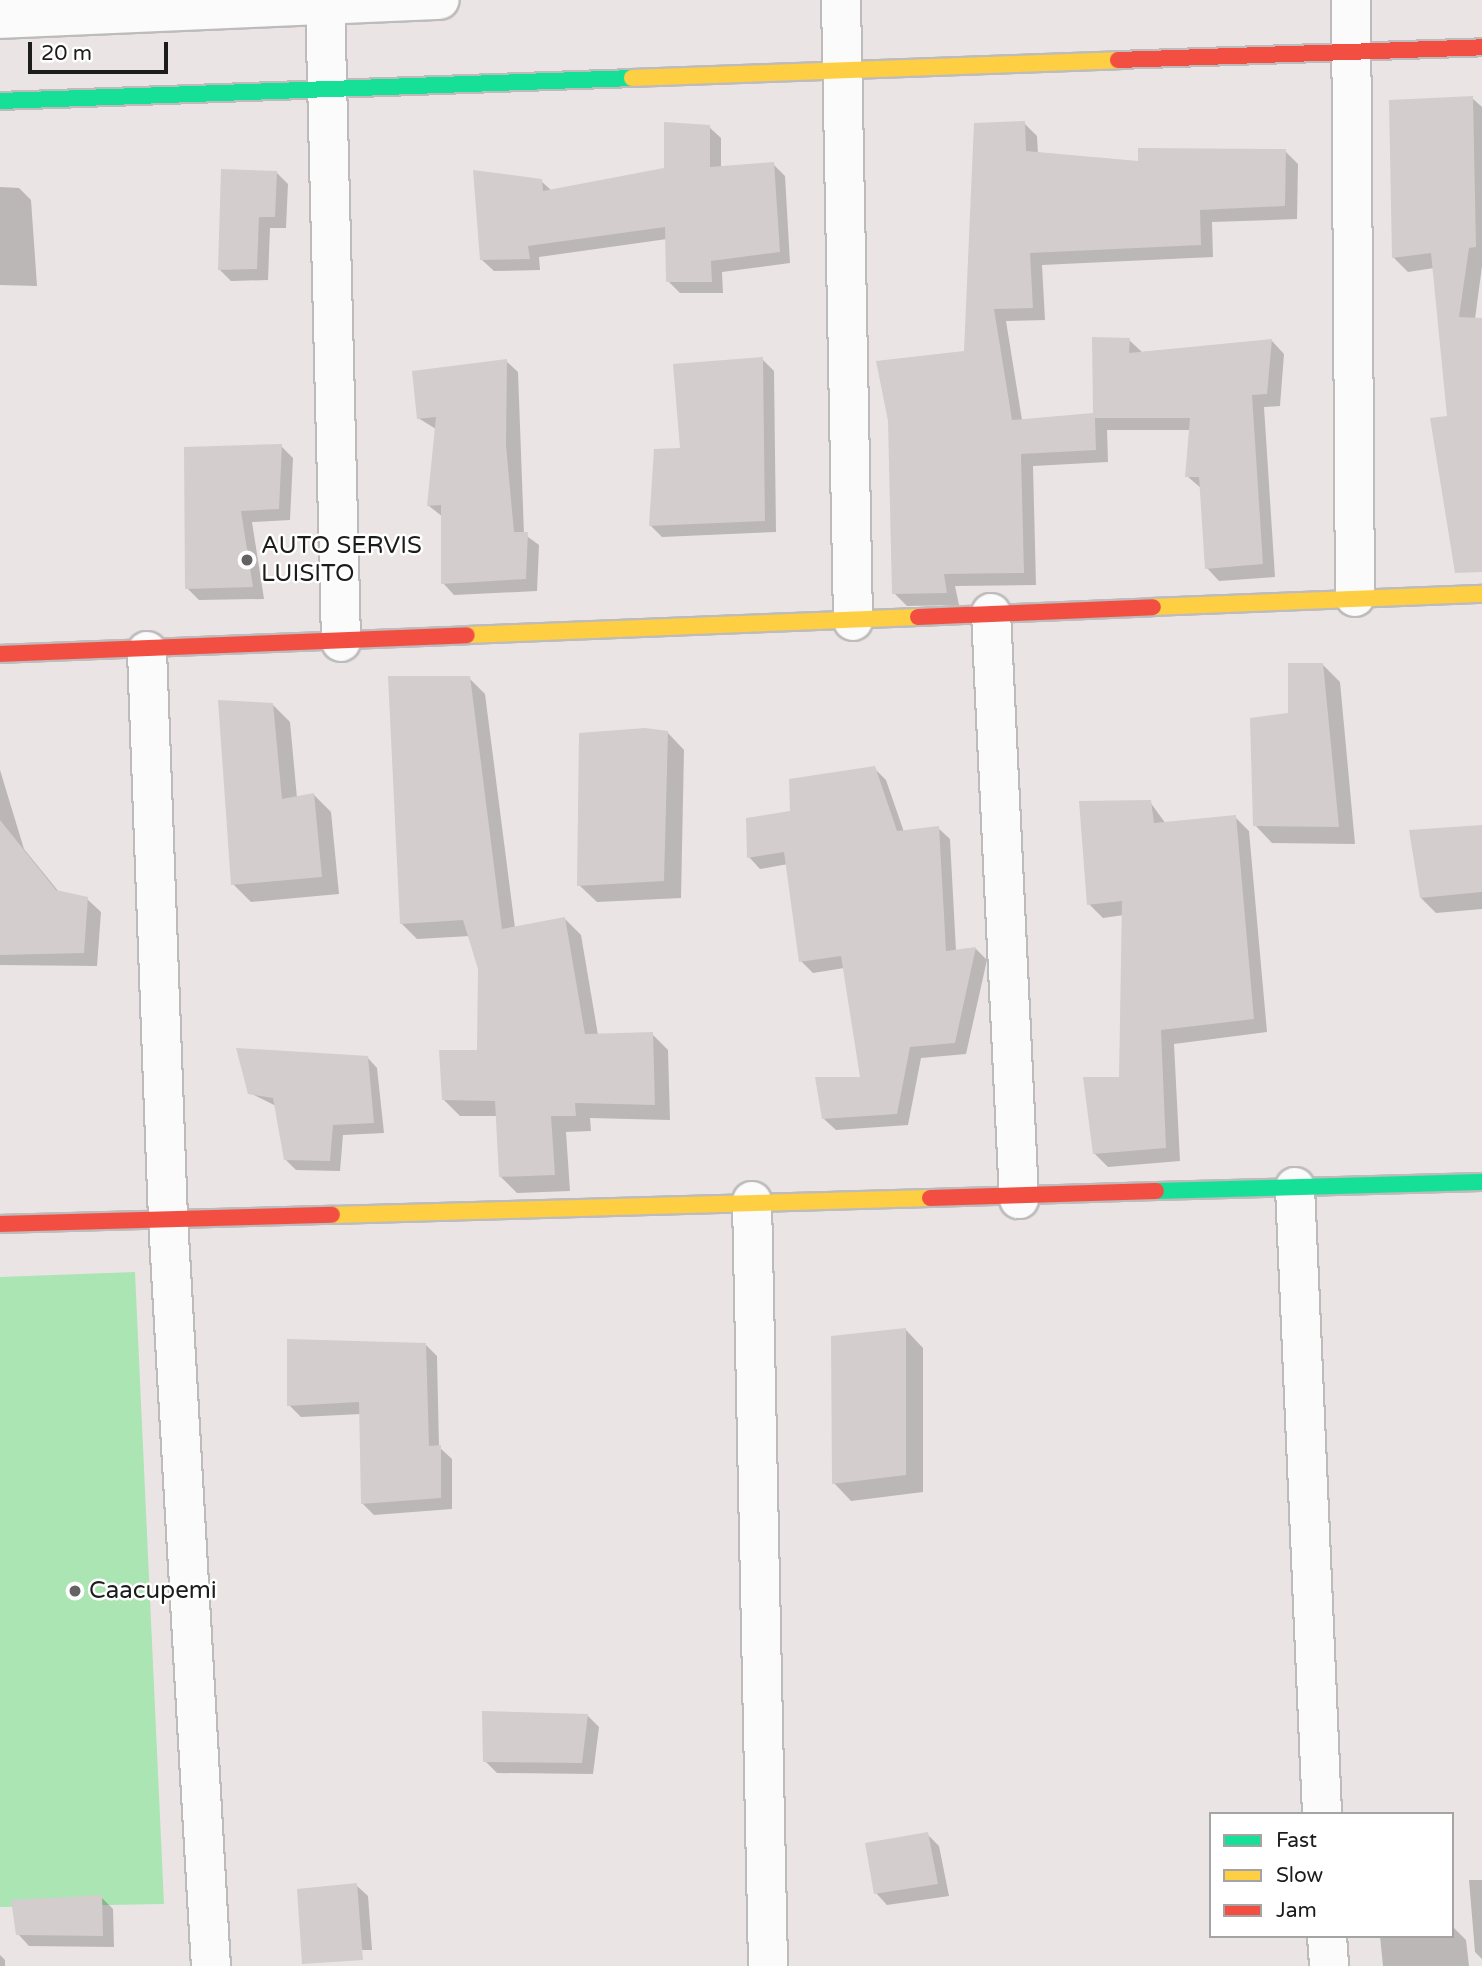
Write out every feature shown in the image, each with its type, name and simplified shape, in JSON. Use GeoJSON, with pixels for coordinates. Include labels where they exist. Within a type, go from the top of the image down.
{"type":"FeatureCollection","features":[{"type":"Feature","properties":{"kind":"street"},"geometry":{"type":"LineString","coordinates":[[0,19],[325,2],[440,0]]}},
{"type":"Feature","properties":{"kind":"street"},"geometry":{"type":"LineString","coordinates":[[841,0],[853,621]]}},
{"type":"Feature","properties":{"kind":"street"},"geometry":{"type":"LineString","coordinates":[[1351,0],[1355,597]]}},
{"type":"Feature","properties":{"kind":"street"},"geometry":{"type":"LineString","coordinates":[[325,2],[341,642]]}},
{"type":"Feature","properties":{"kind":"street"},"geometry":{"type":"LineString","coordinates":[[0,101],[328,94],[843,66],[1482,47]]}},
{"type":"Feature","properties":{"kind":"street"},"geometry":{"type":"LineString","coordinates":[[0,654],[147,651],[1355,597],[1482,594]]}},
{"type":"Feature","properties":{"kind":"street"},"geometry":{"type":"LineString","coordinates":[[991,613],[1019,1199]]}},
{"type":"Feature","properties":{"kind":"street"},"geometry":{"type":"LineString","coordinates":[[147,651],[168,1219],[211,1966]]}},
{"type":"Feature","properties":{"kind":"street"},"geometry":{"type":"LineString","coordinates":[[0,1224],[752,1201],[1019,1199],[1482,1182]]}},
{"type":"Feature","properties":{"kind":"street"},"geometry":{"type":"LineString","coordinates":[[1295,1187],[1322,1812]]}},
{"type":"Feature","properties":{"kind":"street"},"geometry":{"type":"LineString","coordinates":[[752,1201],[768,1966]]}},
{"type":"Feature","properties":{"kind":"street"},"geometry":{"type":"LineString","coordinates":[[1327,1938],[1329,1966]]}},
{"type":"Feature","properties":{"kind":"green space","name":"Caacupemi"},"geometry":{"type":"Polygon","coordinates":[[[135,1272],[164,1904],[0,1907],[0,1277],[135,1272]]]}},
{"type":"Feature","properties":{"kind":"building"},"geometry":{"type":"Polygon","coordinates":[[[1473,96],[1476,247],[1469,248],[1459,317],[1482,318],[1482,572],[1455,573],[1430,418],[1447,416],[1431,253],[1392,258],[1389,100],[1473,96]]]}},
{"type":"Feature","properties":{"kind":"building"},"geometry":{"type":"Polygon","coordinates":[[[1025,121],[1026,151],[1138,161],[1138,148],[1286,149],[1285,206],[1200,210],[1201,245],[1030,253],[1033,308],[994,309],[1012,420],[1093,413],[1092,337],[1130,338],[1129,353],[1272,339],[1267,394],[1252,395],[1263,564],[1205,569],[1199,477],[1185,477],[1190,418],[1095,418],[1096,450],[1021,454],[1024,573],[944,574],[947,593],[892,594],[888,421],[876,361],[964,351],[974,123],[1025,121]]]}},
{"type":"Feature","properties":{"kind":"building"},"geometry":{"type":"Polygon","coordinates":[[[664,122],[710,125],[710,167],[774,162],[780,252],[711,261],[712,282],[666,282],[665,227],[528,246],[530,259],[480,260],[473,170],[542,179],[543,191],[664,168],[664,122]]]}},
{"type":"Feature","properties":{"kind":"building"},"geometry":{"type":"Polygon","coordinates":[[[221,169],[277,171],[275,217],[259,217],[257,269],[218,270],[221,169]]]}},
{"type":"Feature","properties":{"kind":"building"},"geometry":{"type":"Polygon","coordinates":[[[763,357],[765,521],[649,526],[654,449],[680,448],[673,364],[763,357]]]}},
{"type":"Feature","properties":{"kind":"building"},"geometry":{"type":"Polygon","coordinates":[[[507,359],[506,445],[514,532],[528,532],[526,579],[441,584],[441,505],[427,506],[436,417],[417,419],[412,371],[507,359]]]}},
{"type":"Feature","properties":{"kind":"building"},"geometry":{"type":"Polygon","coordinates":[[[282,444],[279,509],[241,511],[253,587],[185,589],[184,447],[282,444]]]}},
{"type":"Feature","properties":{"kind":"building"},"geometry":{"type":"Polygon","coordinates":[[[1288,663],[1323,663],[1339,827],[1253,826],[1250,718],[1288,713],[1288,663]]]}},
{"type":"Feature","properties":{"kind":"building"},"geometry":{"type":"Polygon","coordinates":[[[388,676],[470,676],[502,929],[565,917],[585,1034],[653,1032],[655,1105],[575,1103],[576,1116],[551,1116],[555,1175],[499,1177],[495,1101],[442,1100],[439,1050],[477,1050],[478,969],[463,920],[400,924],[388,676]]]}},
{"type":"Feature","properties":{"kind":"building"},"geometry":{"type":"Polygon","coordinates":[[[218,700],[273,703],[282,799],[314,793],[322,877],[231,885],[218,700]]]}},
{"type":"Feature","properties":{"kind":"building"},"geometry":{"type":"Polygon","coordinates":[[[645,728],[668,731],[664,881],[577,886],[579,733],[645,728]]]}},
{"type":"Feature","properties":{"kind":"building"},"geometry":{"type":"Polygon","coordinates":[[[875,766],[897,831],[939,826],[946,951],[976,947],[955,1043],[910,1047],[897,1114],[822,1119],[815,1077],[860,1077],[841,956],[799,962],[784,852],[747,858],[746,818],[790,811],[789,779],[875,766]]]}},
{"type":"Feature","properties":{"kind":"building"},"geometry":{"type":"Polygon","coordinates":[[[1151,800],[1154,823],[1236,815],[1254,1019],[1161,1030],[1166,1148],[1093,1154],[1083,1077],[1119,1077],[1122,901],[1087,905],[1079,801],[1151,800]]]}},
{"type":"Feature","properties":{"kind":"building"},"geometry":{"type":"Polygon","coordinates":[[[0,820],[56,890],[88,897],[84,953],[0,955],[0,820]]]}},
{"type":"Feature","properties":{"kind":"building"},"geometry":{"type":"Polygon","coordinates":[[[1482,825],[1482,892],[1420,898],[1409,830],[1482,825]]]}},
{"type":"Feature","properties":{"kind":"building"},"geometry":{"type":"Polygon","coordinates":[[[236,1048],[368,1056],[374,1123],[333,1125],[330,1161],[284,1160],[273,1098],[248,1094],[236,1048]]]}},
{"type":"Feature","properties":{"kind":"building"},"geometry":{"type":"Polygon","coordinates":[[[906,1328],[906,1475],[832,1484],[831,1336],[906,1328]]]}},
{"type":"Feature","properties":{"kind":"building"},"geometry":{"type":"Polygon","coordinates":[[[287,1339],[426,1343],[429,1446],[441,1445],[441,1498],[361,1504],[359,1402],[287,1406],[287,1339]]]}},
{"type":"Feature","properties":{"kind":"building"},"geometry":{"type":"Polygon","coordinates":[[[482,1711],[588,1714],[582,1763],[483,1762],[482,1711]]]}},
{"type":"Feature","properties":{"kind":"building"},"geometry":{"type":"Polygon","coordinates":[[[928,1832],[938,1884],[874,1894],[865,1843],[928,1832]]]}},
{"type":"Feature","properties":{"kind":"building"},"geometry":{"type":"Polygon","coordinates":[[[357,1883],[363,1960],[302,1964],[297,1889],[357,1883]]]}},
{"type":"Feature","properties":{"kind":"building"},"geometry":{"type":"Polygon","coordinates":[[[102,1895],[103,1936],[16,1935],[11,1900],[102,1895]]]}},
{"type":"Feature","properties":{"kind":"traffic: fast"},"geometry":{"type":"LineString","coordinates":[[0,101],[632,78]]}},
{"type":"Feature","properties":{"kind":"traffic: fast"},"geometry":{"type":"LineString","coordinates":[[1156,1191],[1482,1182]]}},
{"type":"Feature","properties":{"kind":"traffic: slow"},"geometry":{"type":"LineString","coordinates":[[632,78],[1118,60]]}},
{"type":"Feature","properties":{"kind":"traffic: slow"},"geometry":{"type":"LineString","coordinates":[[1153,607],[1482,594]]}},
{"type":"Feature","properties":{"kind":"traffic: slow"},"geometry":{"type":"LineString","coordinates":[[467,635],[918,617]]}},
{"type":"Feature","properties":{"kind":"traffic: slow"},"geometry":{"type":"LineString","coordinates":[[332,1215],[930,1198]]}},
{"type":"Feature","properties":{"kind":"traffic: jam"},"geometry":{"type":"LineString","coordinates":[[1118,60],[1482,47]]}},
{"type":"Feature","properties":{"kind":"traffic: jam"},"geometry":{"type":"LineString","coordinates":[[918,617],[1153,607]]}},
{"type":"Feature","properties":{"kind":"traffic: jam"},"geometry":{"type":"LineString","coordinates":[[0,654],[467,635]]}},
{"type":"Feature","properties":{"kind":"traffic: jam"},"geometry":{"type":"LineString","coordinates":[[930,1198],[1156,1191]]}},
{"type":"Feature","properties":{"kind":"traffic: jam"},"geometry":{"type":"LineString","coordinates":[[0,1224],[332,1215]]}},
{"type":"Feature","properties":{"kind":"place","name":"AUTO SERVIS LUISITO"},"geometry":{"type":"Point","coordinates":[247,560]}},
{"type":"Feature","properties":{"kind":"place","name":"Caacupemi"},"geometry":{"type":"Point","coordinates":[75,1591]}}]}
